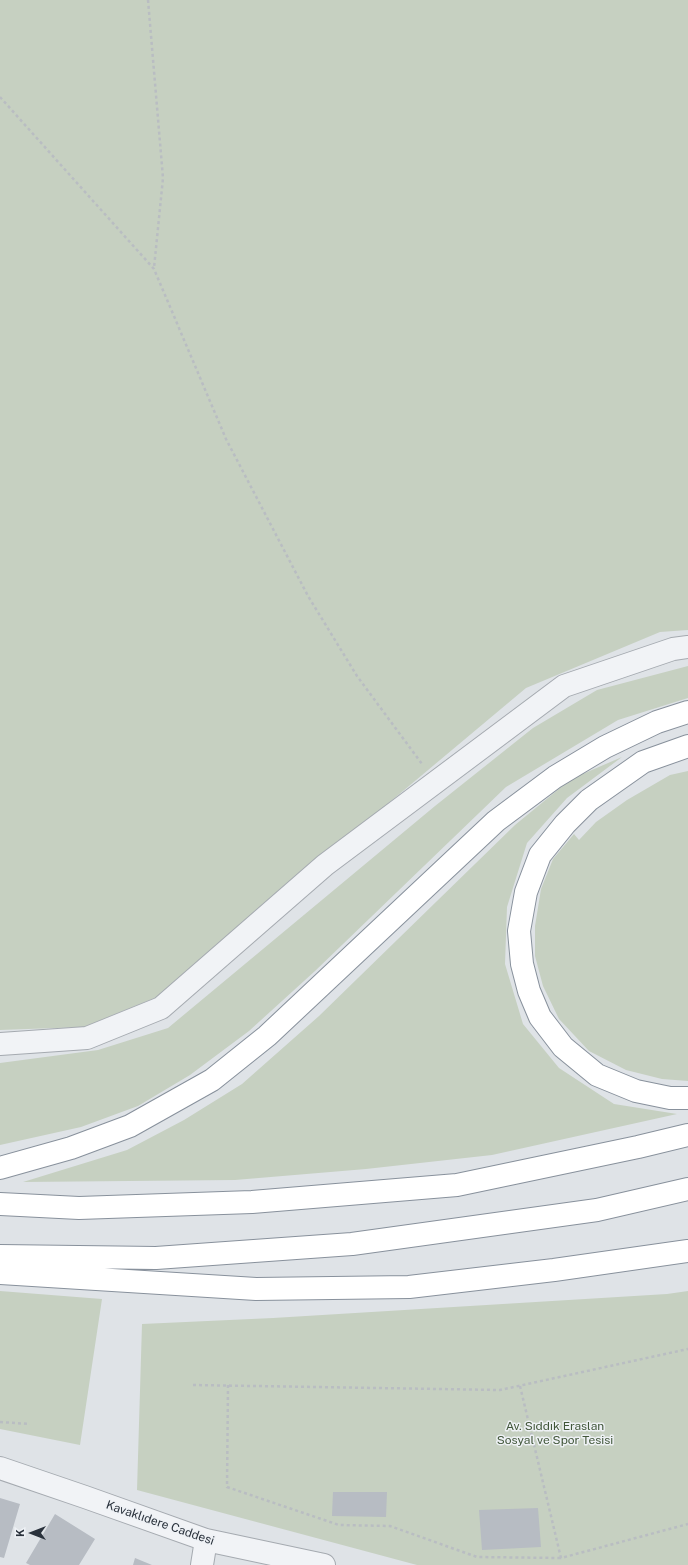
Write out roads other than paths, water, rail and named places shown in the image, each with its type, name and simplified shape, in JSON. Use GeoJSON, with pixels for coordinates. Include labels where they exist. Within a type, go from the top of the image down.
{"type":"FeatureCollection","features":[{"type":"Feature","properties":{"kind":"highway"},"geometry":{"type":"LineString","coordinates":[[0,1168],[71,1148],[130,1126],[212,1080],[267,1036],[496,821],[555,776],[605,747],[657,722],[688,712]]}},
{"type":"Feature","properties":{"kind":"highway"},"geometry":{"type":"LineString","coordinates":[[688,746],[643,762],[589,800],[565,824],[540,854],[526,892],[519,931],[522,964],[529,991],[540,1017],[563,1047],[596,1075],[636,1091],[670,1098],[688,1098]]}},
{"type":"Feature","properties":{"kind":"highway"},"geometry":{"type":"LineString","coordinates":[[0,1204],[79,1208],[252,1202],[457,1185],[688,1135]]}},
{"type":"Feature","properties":{"kind":"highway"},"geometry":{"type":"LineString","coordinates":[[0,1256],[156,1258],[352,1244],[597,1210],[688,1189]]}},
{"type":"Feature","properties":{"kind":"highway"},"geometry":{"type":"LineString","coordinates":[[0,1273],[256,1289],[409,1287],[554,1270],[688,1251]]}},
{"type":"Feature","properties":{"kind":"street"},"geometry":{"type":"LineString","coordinates":[[0,1044],[87,1038],[161,1008],[325,865],[564,686],[673,649],[688,648]]}},
{"type":"Feature","properties":{"kind":"street","name":"Kavaklıdere Caddesi"},"geometry":{"type":"LineString","coordinates":[[0,1468],[206,1540],[314,1564]]}},
{"type":"Feature","properties":{"kind":"street"},"geometry":{"type":"LineString","coordinates":[[202,1565],[206,1540]]}},
{"type":"Feature","properties":{"kind":"park label","name":"Av. Sıddık Eraslan Sosyal ve Spor Tesisi"},"geometry":{"type":"Point","coordinates":[555,1433]}}]}
